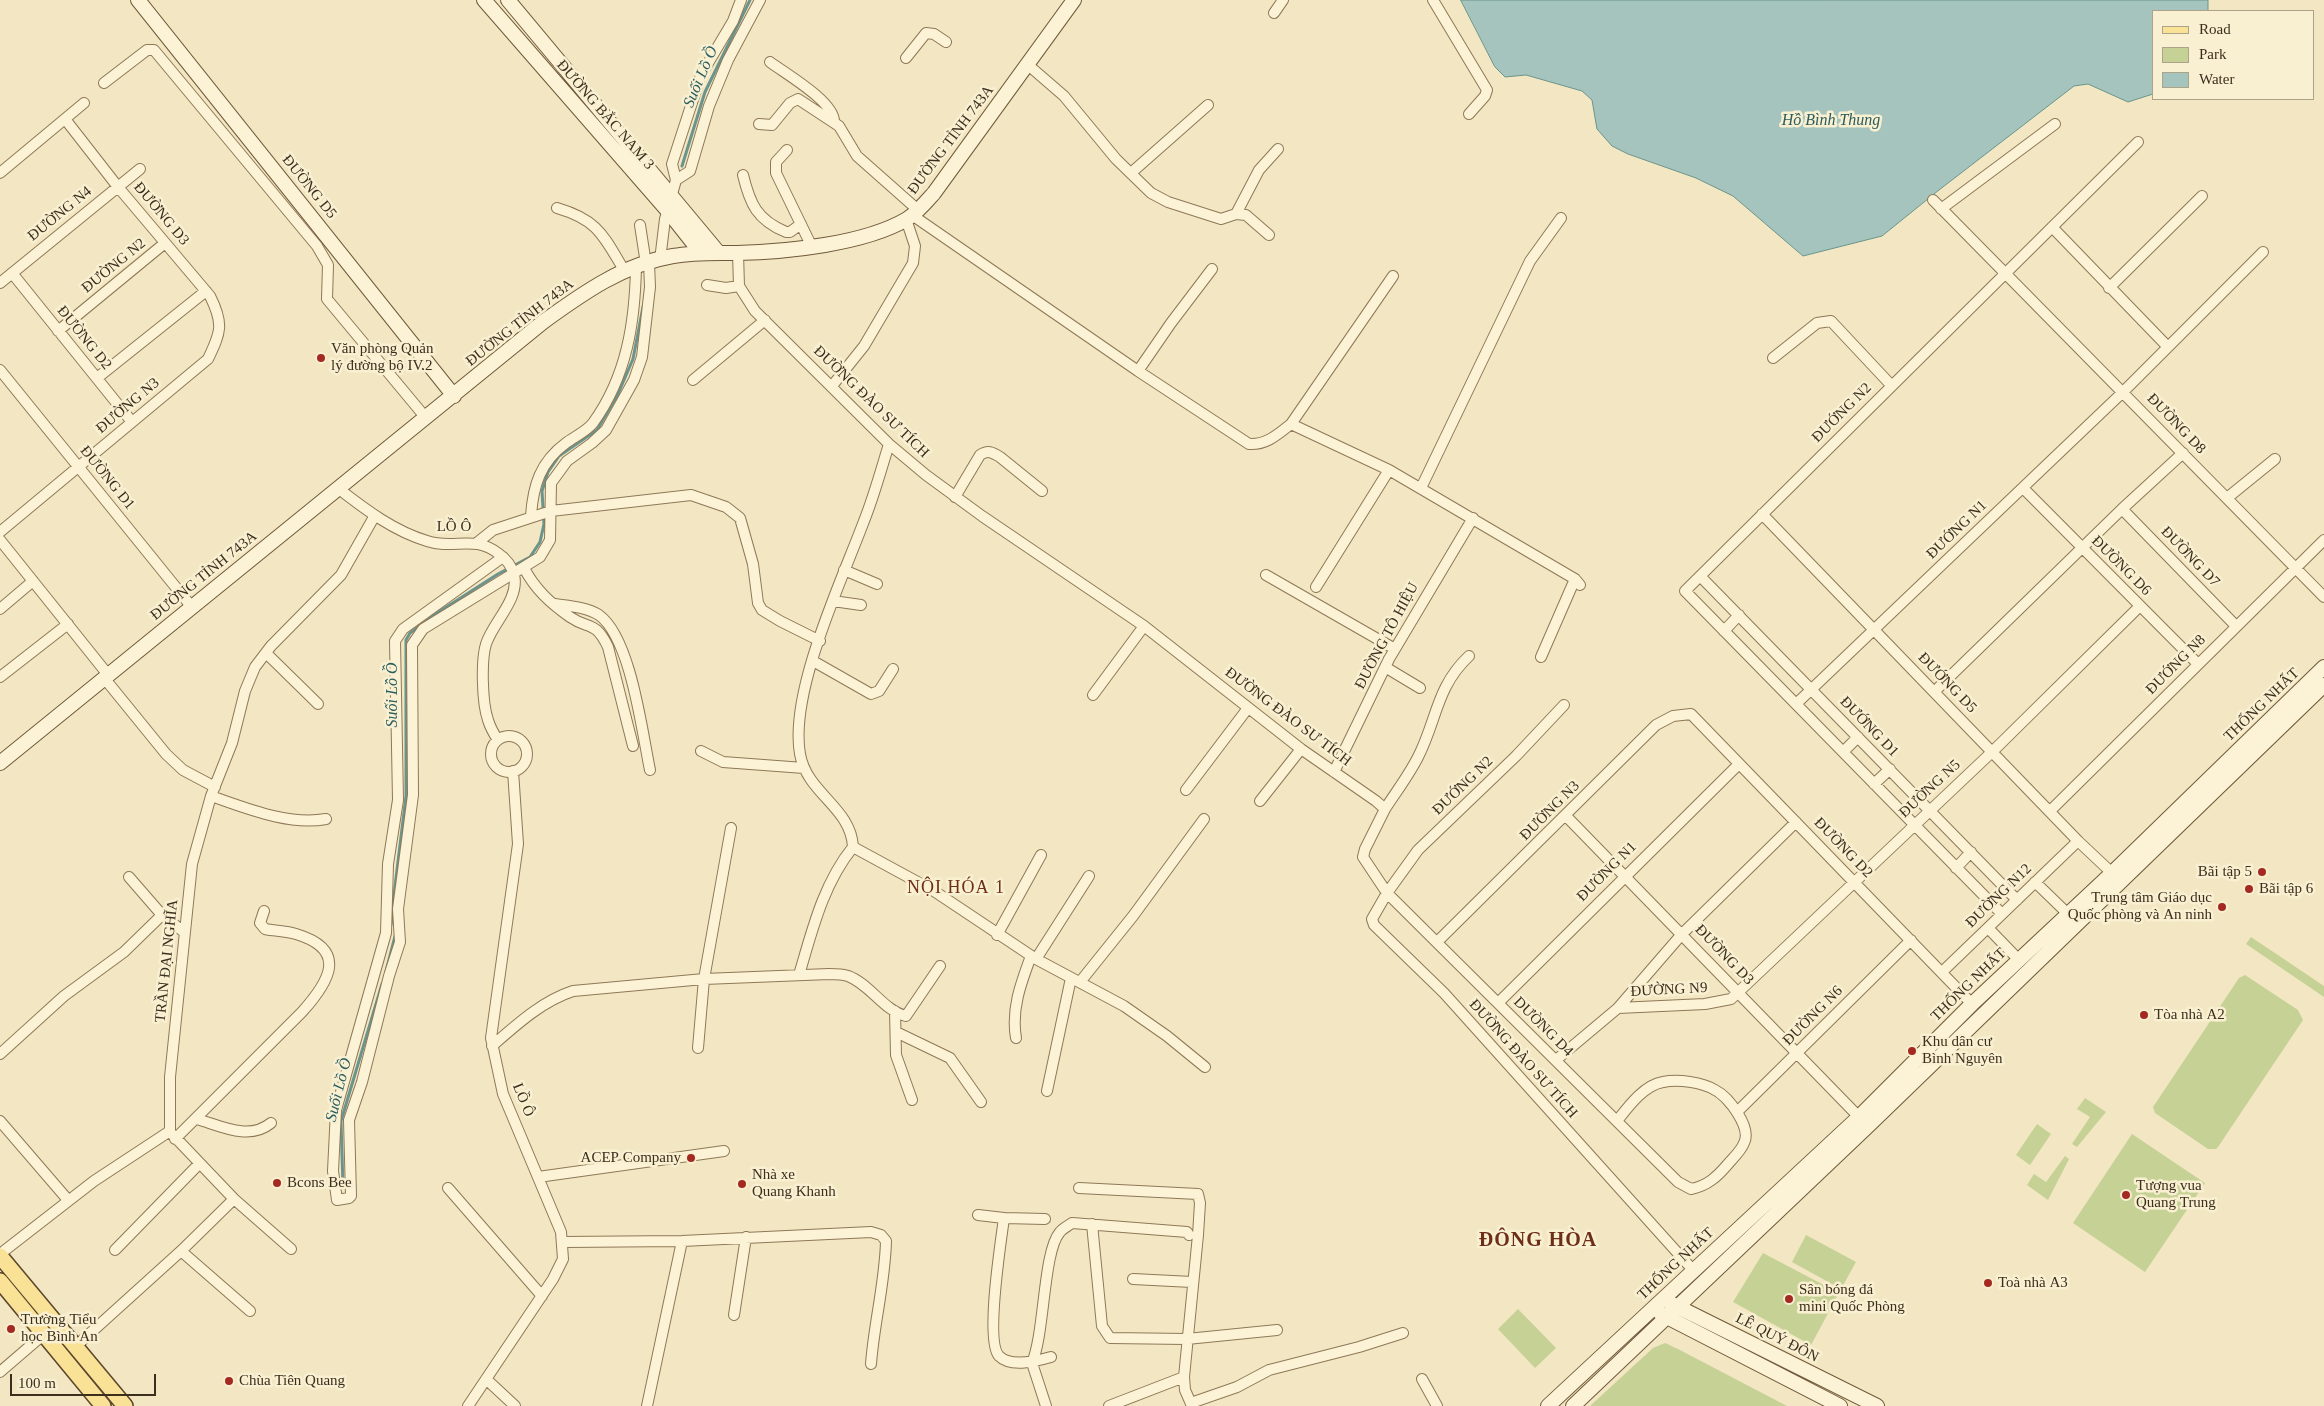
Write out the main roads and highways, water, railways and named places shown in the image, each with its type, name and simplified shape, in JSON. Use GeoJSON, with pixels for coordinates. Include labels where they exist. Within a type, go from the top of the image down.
{"type":"FeatureCollection","features":[{"type":"Feature","properties":{"kind":"main road","name":"ĐƯỜNG D5"},"geometry":{"type":"LineString","coordinates":[[138,0],[454,396]]}},
{"type":"Feature","properties":{"kind":"main road","name":"ĐƯỜNG BẮC NAM 3"},"geometry":{"type":"LineString","coordinates":[[484,0],[667,210],[701,253]]}},
{"type":"Feature","properties":{"kind":"main road","name":"ĐƯỜNG BẮC NAM 3"},"geometry":{"type":"LineString","coordinates":[[508,0],[672,194],[718,252]]}},
{"type":"Feature","properties":{"kind":"main road","name":"ĐƯỜNG TỈNH 743A"},"geometry":{"type":"LineString","coordinates":[[0,763],[107,678],[191,606],[562,309],[643,264],[672,256],[718,252],[738,253],[811,245],[861,236],[886,229],[912,215],[934,193],[1074,0]]}},
{"type":"Feature","properties":{"kind":"main road","name":"THỐNG NHẤT"},"geometry":{"type":"LineString","coordinates":[[1548,1406],[1693,1270],[1863,1122],[1983,1014],[2115,877],[2324,667]]}},
{"type":"Feature","properties":{"kind":"main road","name":"THỐNG NHẤT"},"geometry":{"type":"LineString","coordinates":[[1573,1406],[1667,1317],[1863,1122],[1972,1004],[2018,959],[2067,913],[2115,877],[2324,685]]}},
{"type":"Feature","properties":{"kind":"main road"},"geometry":{"type":"LineString","coordinates":[[1972,1004],[1983,1014]]}},
{"type":"Feature","properties":{"kind":"main road"},"geometry":{"type":"LineString","coordinates":[[0,1255],[125,1406]]}},
{"type":"Feature","properties":{"kind":"main road"},"geometry":{"type":"LineString","coordinates":[[0,1282],[103,1406]]}},
{"type":"Feature","properties":{"kind":"main road","name":"LÊ QUÝ ĐÔN"},"geometry":{"type":"LineString","coordinates":[[1662,1300],[1678,1306],[1878,1406]]}},
{"type":"Feature","properties":{"kind":"main road","name":"LÊ QUÝ ĐÔN"},"geometry":{"type":"LineString","coordinates":[[1651,1310],[1842,1406]]}},
{"type":"Feature","properties":{"kind":"main road"},"geometry":{"type":"LineString","coordinates":[[1842,1406],[1849,1392]]}},
{"type":"Feature","properties":{"kind":"water","name":"Hồ Bình Thung"},"geometry":{"type":"Polygon","coordinates":[[[1461,0],[2208,0],[2208,10],[2152,10],[2152,94],[2128,102],[2088,84],[2074,86],[1882,236],[1803,256],[1733,196],[1696,178],[1628,154],[1612,146],[1597,129],[1592,100],[1582,91],[1526,75],[1505,77],[1495,67],[1461,0]]]}},
{"type":"Feature","properties":{"kind":"waterway","name":"Suối Lồ Ồ"},"geometry":{"type":"LineString","coordinates":[[682,166],[705,92],[750,0]]}},
{"type":"Feature","properties":{"kind":"waterway","name":"Suối Lồ Ồ"},"geometry":{"type":"LineString","coordinates":[[394,925],[392,911],[406,796],[406,640],[410,633],[437,613],[498,574],[530,557],[540,542],[544,524],[542,491],[548,472],[559,456],[597,430],[618,394],[633,359],[643,307]]}},
{"type":"Feature","properties":{"kind":"waterway","name":"Suối Lồ Ồ"},"geometry":{"type":"LineString","coordinates":[[386,971],[395,936]]}},
{"type":"Feature","properties":{"kind":"waterway","name":"Suối Lồ Ồ"},"geometry":{"type":"LineString","coordinates":[[343,1187],[341,1121],[382,984]]}},
{"type":"Feature","properties":{"kind":"place","name":"Văn phòng Quản lý đường bộ IV.2"},"geometry":{"type":"Point","coordinates":[321,358]}},
{"type":"Feature","properties":{"kind":"place","name":"Bãi tập 5"},"geometry":{"type":"Point","coordinates":[2262,872]}},
{"type":"Feature","properties":{"kind":"place","name":"Bãi tập 6"},"geometry":{"type":"Point","coordinates":[2249,889]}},
{"type":"Feature","properties":{"kind":"place","name":"Trung tâm Giáo dục Quốc phòng và An ninh"},"geometry":{"type":"Point","coordinates":[2222,907]}},
{"type":"Feature","properties":{"kind":"place","name":"Tòa nhà A2"},"geometry":{"type":"Point","coordinates":[2144,1015]}},
{"type":"Feature","properties":{"kind":"place","name":"Khu dân cư Bình Nguyên"},"geometry":{"type":"Point","coordinates":[1912,1051]}},
{"type":"Feature","properties":{"kind":"place","name":"ACEP Company"},"geometry":{"type":"Point","coordinates":[691,1158]}},
{"type":"Feature","properties":{"kind":"place","name":"Bcons Bee"},"geometry":{"type":"Point","coordinates":[277,1183]}},
{"type":"Feature","properties":{"kind":"place","name":"Nhà xe Quang Khanh"},"geometry":{"type":"Point","coordinates":[742,1184]}},
{"type":"Feature","properties":{"kind":"place","name":"Tượng vua Quang Trung"},"geometry":{"type":"Point","coordinates":[2126,1195]}},
{"type":"Feature","properties":{"kind":"place","name":"Toà nhà A3"},"geometry":{"type":"Point","coordinates":[1988,1283]}},
{"type":"Feature","properties":{"kind":"place","name":"Sân bóng đá mini Quốc Phòng"},"geometry":{"type":"Point","coordinates":[1789,1299]}},
{"type":"Feature","properties":{"kind":"place","name":"Trường Tiểu học Bình An"},"geometry":{"type":"Point","coordinates":[11,1329]}},
{"type":"Feature","properties":{"kind":"place","name":"Chùa Tiên Quang"},"geometry":{"type":"Point","coordinates":[229,1381]}},
{"type":"Feature","properties":{"kind":"district","name":"NỘI HÓA 1"},"geometry":{"type":"Point","coordinates":[956,888]}},
{"type":"Feature","properties":{"kind":"district","name":"ĐÔNG HÒA"},"geometry":{"type":"Point","coordinates":[1538,1241]}}]}
